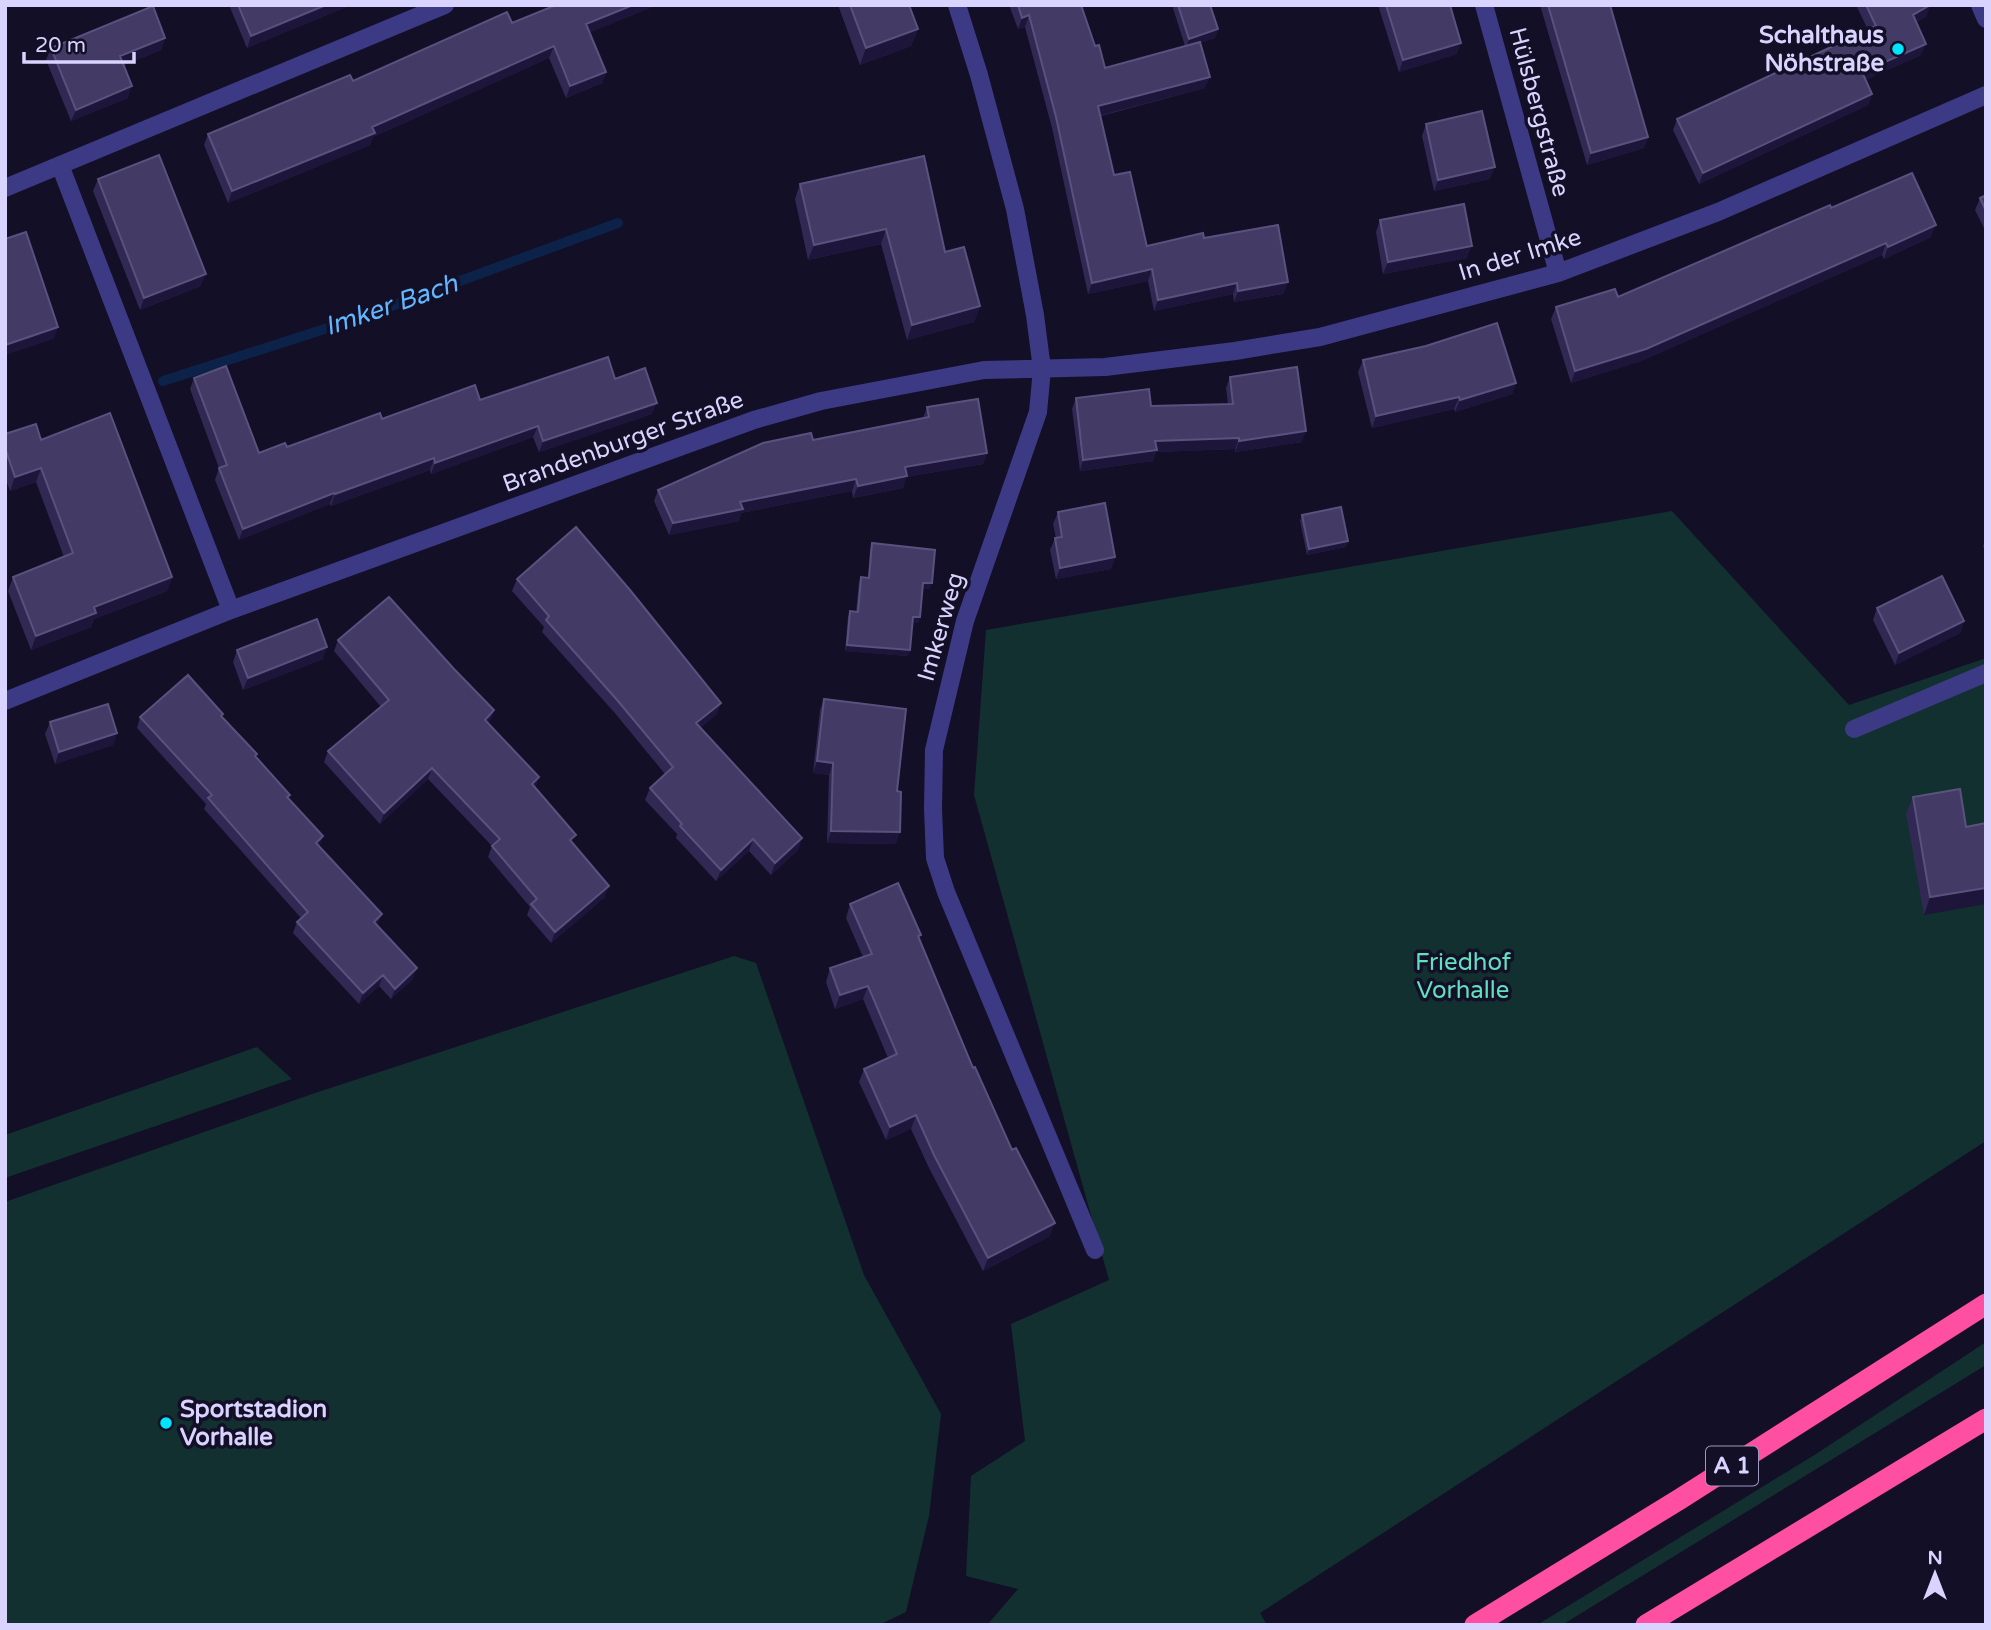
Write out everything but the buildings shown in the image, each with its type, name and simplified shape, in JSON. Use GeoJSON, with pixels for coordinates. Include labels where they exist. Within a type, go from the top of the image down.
{"type":"FeatureCollection","features":[{"type":"Feature","properties":{"kind":"highway","name":"A 1"},"geometry":{"type":"LineString","coordinates":[[1475,1625],[1680,1499],[1986,1304]]}},
{"type":"Feature","properties":{"kind":"highway"},"geometry":{"type":"LineString","coordinates":[[1646,1625],[1986,1419]]}},
{"type":"Feature","properties":{"kind":"street"},"geometry":{"type":"LineString","coordinates":[[5,188],[445,5]]}},
{"type":"Feature","properties":{"kind":"street","name":"Imkerweg"},"geometry":{"type":"LineString","coordinates":[[957,5],[1015,209],[1042,369],[1038,412],[965,621],[934,750],[935,858],[946,892],[1095,1250]]}},
{"type":"Feature","properties":{"kind":"street","name":"Hülsbergstraße"},"geometry":{"type":"LineString","coordinates":[[1485,5],[1558,273]]}},
{"type":"Feature","properties":{"kind":"street"},"geometry":{"type":"LineString","coordinates":[[1980,5],[1986,19]]}},
{"type":"Feature","properties":{"kind":"street","name":"In der Imke"},"geometry":{"type":"LineString","coordinates":[[1042,369],[1105,367],[1235,351],[1320,337],[1558,273],[1718,212],[1986,94]]}},
{"type":"Feature","properties":{"kind":"street"},"geometry":{"type":"LineString","coordinates":[[60,165],[232,610]]}},
{"type":"Feature","properties":{"kind":"street","name":"Brandenburger Straße"},"geometry":{"type":"LineString","coordinates":[[5,701],[232,610],[754,420],[821,401],[984,370],[1042,369]]}},
{"type":"Feature","properties":{"kind":"street"},"geometry":{"type":"LineString","coordinates":[[1854,729],[1986,673]]}},
{"type":"Feature","properties":{"kind":"green space","name":"Friedhof Vorhalle"},"geometry":{"type":"Polygon","coordinates":[[[1672,511],[1849,705],[1986,658],[1986,1141],[1260,1613],[1267,1625],[987,1625],[1018,1589],[966,1576],[971,1476],[1025,1441],[1011,1324],[1109,1280],[974,795],[986,630],[1672,511]]]}},
{"type":"Feature","properties":{"kind":"green space"},"geometry":{"type":"Polygon","coordinates":[[[734,956],[756,963],[864,1275],[941,1414],[929,1516],[906,1612],[879,1625],[5,1625],[5,1202],[312,1094],[734,956]]]}},
{"type":"Feature","properties":{"kind":"green space"},"geometry":{"type":"Polygon","coordinates":[[[257,1047],[292,1079],[5,1178],[5,1135],[257,1047]]]}},
{"type":"Feature","properties":{"kind":"green space"},"geometry":{"type":"Polygon","coordinates":[[[1986,1342],[1986,1365],[1562,1625],[1537,1625],[1816,1454],[1986,1342]]]}},
{"type":"Feature","properties":{"kind":"waterway","name":"Imker Bach"},"geometry":{"type":"LineString","coordinates":[[163,381],[359,318],[618,223]]}},
{"type":"Feature","properties":{"kind":"place","name":"Schalthaus Nöhstraße"},"geometry":{"type":"Point","coordinates":[1898,49]}},
{"type":"Feature","properties":{"kind":"place","name":"Sportstadion Vorhalle"},"geometry":{"type":"Point","coordinates":[166,1423]}}]}
